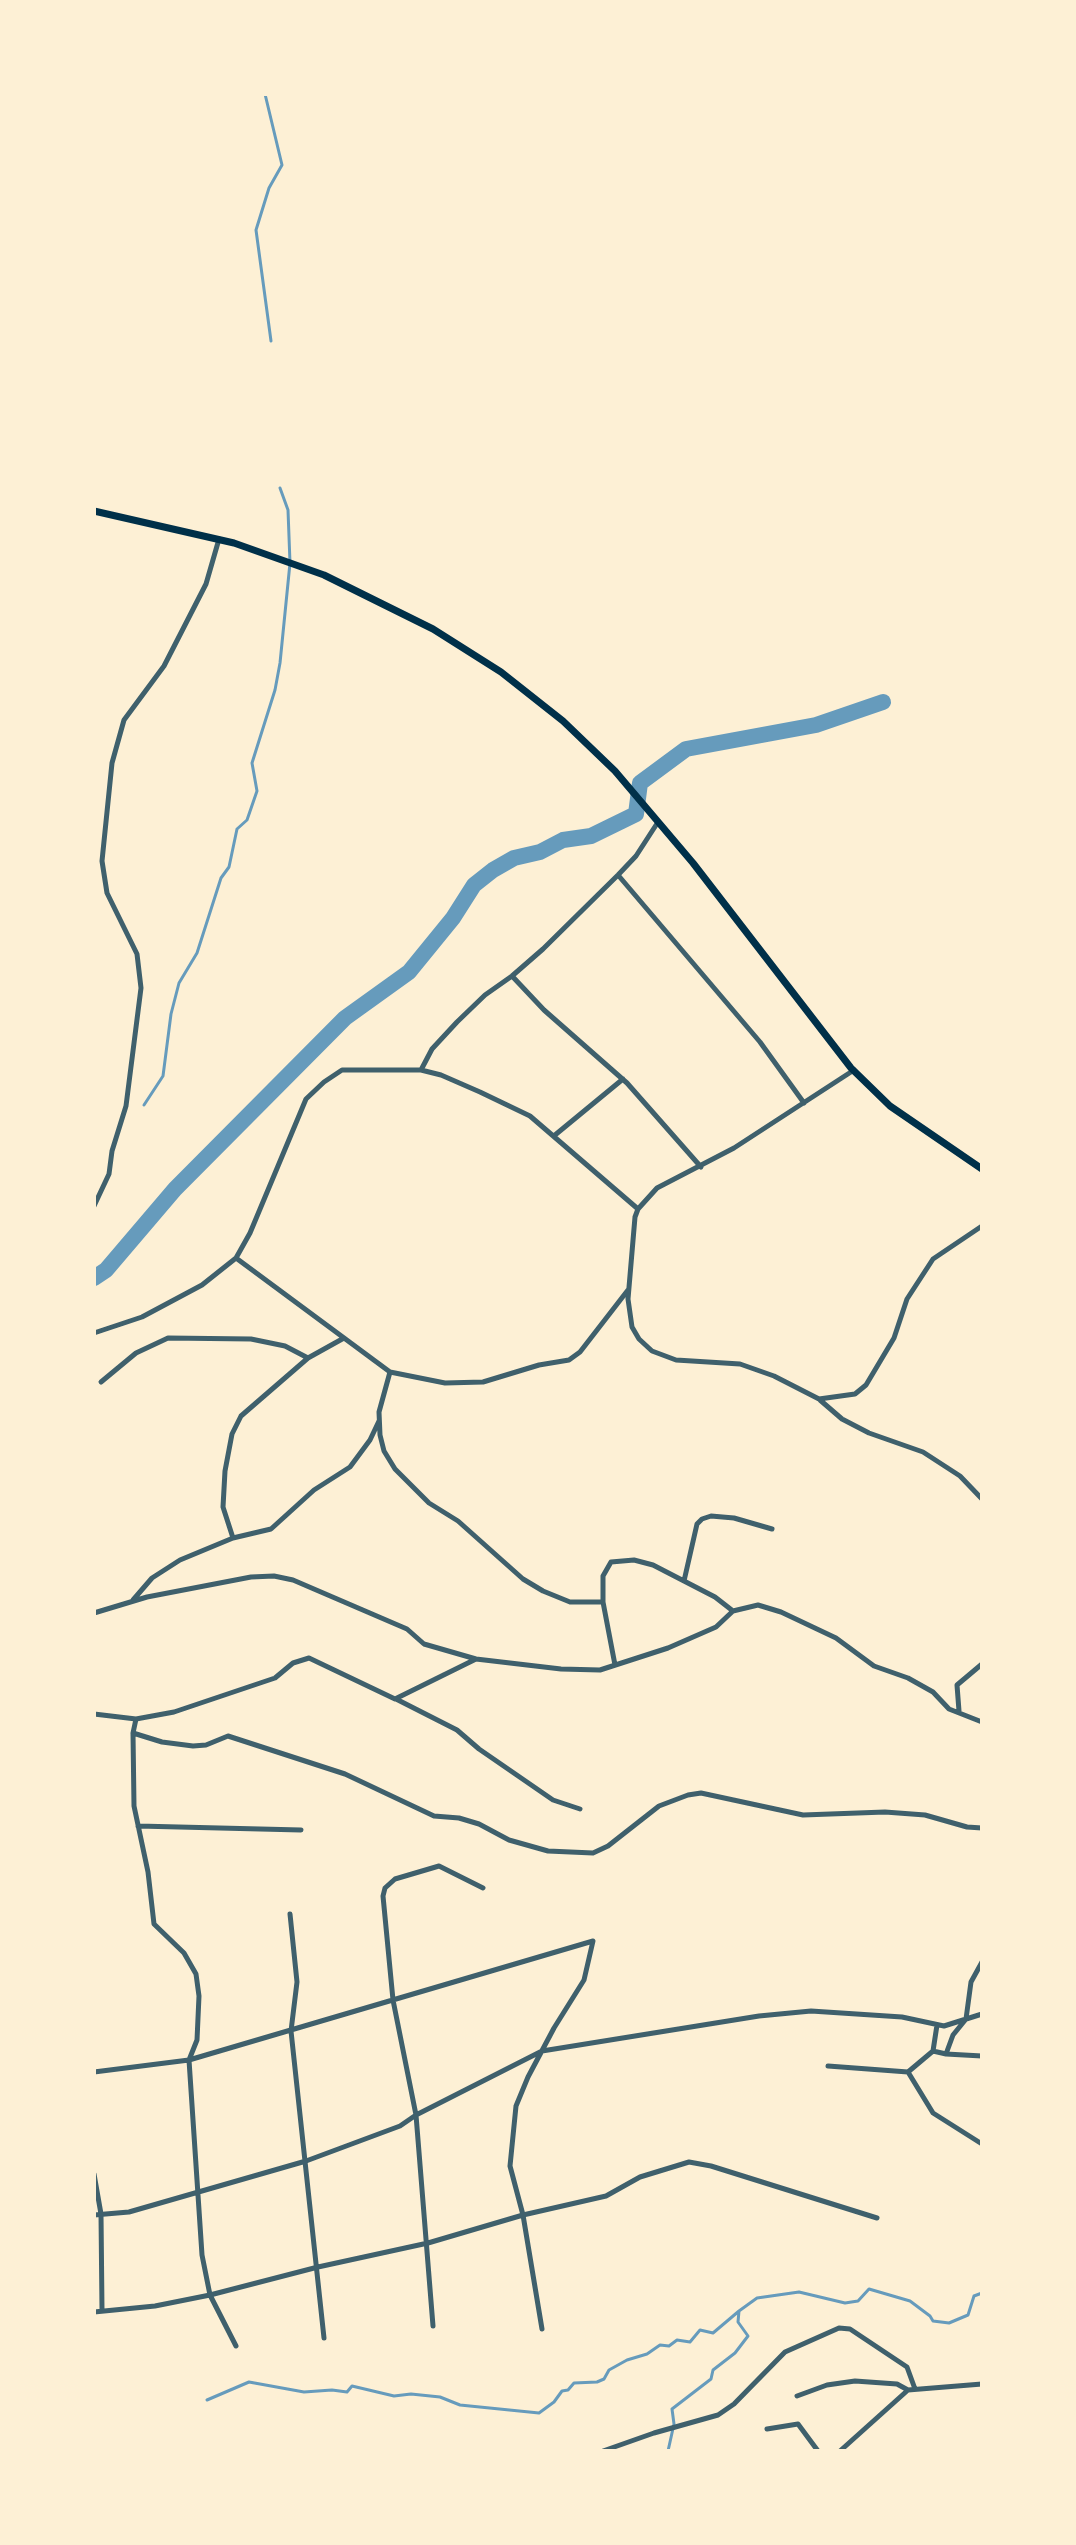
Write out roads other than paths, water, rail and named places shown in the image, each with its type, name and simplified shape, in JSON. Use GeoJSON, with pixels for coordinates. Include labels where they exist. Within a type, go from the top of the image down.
{"type":"FeatureCollection","features":[{"type":"Feature","properties":{"kind":"main road"},"geometry":{"type":"LineString","coordinates":[[94,511],[219,539],[301,567],[358,590],[433,629],[490,665],[563,721],[615,771],[854,1070],[890,1106],[982,1169]]}},
{"type":"Feature","properties":{"kind":"street"},"geometry":{"type":"LineString","coordinates":[[94,1206],[109,1174],[126,1106],[141,988],[137,954],[107,893],[102,861],[112,763],[124,720],[164,666],[206,584],[215,562],[219,539]]}},
{"type":"Feature","properties":{"kind":"street"},"geometry":{"type":"LineString","coordinates":[[421,1070],[432,1049],[457,1022],[485,995],[512,976],[618,875],[636,856],[658,821]]}},
{"type":"Feature","properties":{"kind":"street"},"geometry":{"type":"LineString","coordinates":[[618,875],[760,1042],[804,1103]]}},
{"type":"Feature","properties":{"kind":"street"},"geometry":{"type":"LineString","coordinates":[[512,976],[544,1010],[623,1079],[701,1167]]}},
{"type":"Feature","properties":{"kind":"street"},"geometry":{"type":"LineString","coordinates":[[94,1333],[142,1317],[190,1291],[236,1258],[263,1205],[306,1099],[342,1070],[421,1070],[441,1075],[530,1116],[638,1209]]}},
{"type":"Feature","properties":{"kind":"street"},"geometry":{"type":"LineString","coordinates":[[854,1070],[701,1167],[657,1188],[638,1209],[629,1289],[632,1327],[652,1351],[676,1360],[740,1364],[774,1376],[819,1399],[842,1419],[869,1433],[923,1452],[960,1476],[982,1499]]}},
{"type":"Feature","properties":{"kind":"street"},"geometry":{"type":"LineString","coordinates":[[555,1135],[623,1079]]}},
{"type":"Feature","properties":{"kind":"street"},"geometry":{"type":"LineString","coordinates":[[819,1399],[855,1394],[866,1385],[894,1338],[907,1299],[933,1259],[982,1226]]}},
{"type":"Feature","properties":{"kind":"street"},"geometry":{"type":"LineString","coordinates":[[236,1258],[390,1372],[445,1383],[483,1382],[539,1365],[569,1360],[580,1352],[629,1289]]}},
{"type":"Feature","properties":{"kind":"street"},"geometry":{"type":"LineString","coordinates":[[101,1382],[136,1353],[168,1338],[251,1339],[285,1346],[308,1358]]}},
{"type":"Feature","properties":{"kind":"street"},"geometry":{"type":"LineString","coordinates":[[233,1538],[223,1507],[225,1471],[232,1434],[241,1416],[308,1358],[344,1338]]}},
{"type":"Feature","properties":{"kind":"street"},"geometry":{"type":"LineString","coordinates":[[390,1372],[379,1412],[384,1451],[395,1469],[429,1503],[458,1521],[485,1548],[543,1591],[570,1602],[603,1602]]}},
{"type":"Feature","properties":{"kind":"street"},"geometry":{"type":"LineString","coordinates":[[133,1601],[152,1578],[183,1559],[233,1538],[271,1529],[314,1490],[350,1467],[380,1420]]}},
{"type":"Feature","properties":{"kind":"street"},"geometry":{"type":"LineString","coordinates":[[684,1581],[697,1524],[702,1519],[711,1516],[734,1518],[772,1529]]}},
{"type":"Feature","properties":{"kind":"street"},"geometry":{"type":"LineString","coordinates":[[615,1665],[603,1602],[603,1576],[611,1562],[634,1560],[644,1563],[715,1597],[733,1611]]}},
{"type":"Feature","properties":{"kind":"street"},"geometry":{"type":"LineString","coordinates":[[94,1613],[133,1601],[251,1577],[285,1578],[407,1629],[424,1644],[476,1659],[561,1669],[600,1670],[695,1637],[716,1627],[733,1611],[758,1605],[781,1612],[836,1638],[874,1666],[922,1685],[949,1709],[982,1722]]}},
{"type":"Feature","properties":{"kind":"street"},"geometry":{"type":"LineString","coordinates":[[94,1714],[136,1719],[174,1712],[275,1678],[293,1663],[309,1658],[457,1730],[553,1800],[580,1809]]}},
{"type":"Feature","properties":{"kind":"street"},"geometry":{"type":"LineString","coordinates":[[395,1699],[476,1659]]}},
{"type":"Feature","properties":{"kind":"street"},"geometry":{"type":"LineString","coordinates":[[959,1711],[957,1685],[982,1664]]}},
{"type":"Feature","properties":{"kind":"street"},"geometry":{"type":"LineString","coordinates":[[136,1719],[133,1733],[134,1806],[148,1872],[154,1924],[184,1953],[196,1974],[199,1996],[197,2040],[189,2060],[202,2255],[210,2295],[236,2346]]}},
{"type":"Feature","properties":{"kind":"street"},"geometry":{"type":"LineString","coordinates":[[133,1733],[162,1742],[193,1746],[206,1745],[228,1736],[345,1774],[434,1816],[459,1818],[479,1824],[509,1840],[548,1851],[593,1853],[608,1846],[659,1806],[701,1793],[803,1815],[885,1812],[925,1815],[982,1828]]}},
{"type":"Feature","properties":{"kind":"street"},"geometry":{"type":"LineString","coordinates":[[138,1826],[301,1830]]}},
{"type":"Feature","properties":{"kind":"street"},"geometry":{"type":"LineString","coordinates":[[433,2326],[416,2115],[393,2000],[383,1896],[385,1888],[395,1879],[439,1866],[483,1888]]}},
{"type":"Feature","properties":{"kind":"street"},"geometry":{"type":"LineString","coordinates":[[290,1914],[297,1982],[291,2031],[324,2338]]}},
{"type":"Feature","properties":{"kind":"street"},"geometry":{"type":"LineString","coordinates":[[94,2072],[189,2060],[593,1941],[584,1980],[542,2051],[516,2106],[510,2166],[523,2215],[542,2329]]}},
{"type":"Feature","properties":{"kind":"street"},"geometry":{"type":"LineString","coordinates":[[946,2054],[953,2035],[966,2019],[971,1982],[982,1962]]}},
{"type":"Feature","properties":{"kind":"street"},"geometry":{"type":"LineString","coordinates":[[98,2215],[129,2212],[306,2161],[400,2126],[542,2051],[759,2016],[811,2011],[902,2017],[944,2026],[982,2014]]}},
{"type":"Feature","properties":{"kind":"street"},"geometry":{"type":"LineString","coordinates":[[828,2066],[908,2072],[933,2051],[937,2025]]}},
{"type":"Feature","properties":{"kind":"street"},"geometry":{"type":"LineString","coordinates":[[933,2051],[982,2056]]}},
{"type":"Feature","properties":{"kind":"street"},"geometry":{"type":"LineString","coordinates":[[908,2072],[933,2113],[982,2144]]}},
{"type":"Feature","properties":{"kind":"street"},"geometry":{"type":"LineString","coordinates":[[94,2312],[155,2306],[210,2295],[428,2243],[523,2215],[606,2196],[640,2177],[689,2162],[711,2166],[877,2218]]}},
{"type":"Feature","properties":{"kind":"street"},"geometry":{"type":"LineString","coordinates":[[94,2174],[102,2310]]}},
{"type":"Feature","properties":{"kind":"street"},"geometry":{"type":"LineString","coordinates":[[603,2451],[718,2415],[734,2404],[785,2352],[839,2328],[850,2329],[907,2367],[912,2390]]}},
{"type":"Feature","properties":{"kind":"street"},"geometry":{"type":"LineString","coordinates":[[797,2396],[827,2385],[855,2381],[897,2384],[912,2390],[982,2384]]}},
{"type":"Feature","properties":{"kind":"street"},"geometry":{"type":"LineString","coordinates":[[840,2451],[912,2390]]}},
{"type":"Feature","properties":{"kind":"street"},"geometry":{"type":"LineString","coordinates":[[767,2429],[798,2424],[818,2451]]}},
{"type":"Feature","properties":{"kind":"waterway"},"geometry":{"type":"LineString","coordinates":[[265,94],[282,165],[269,188],[256,230],[271,341]]}},
{"type":"Feature","properties":{"kind":"waterway"},"geometry":{"type":"LineString","coordinates":[[144,1105],[163,1076],[171,1014],[179,983],[197,953],[221,878],[229,867],[237,829],[247,820],[257,791],[252,763],[275,690],[290,563],[288,510],[280,488]]}},
{"type":"Feature","properties":{"kind":"waterway"},"geometry":{"type":"LineString","coordinates":[[94,1278],[106,1270],[175,1189],[345,1018],[409,972],[453,918],[474,885],[493,870],[514,858],[540,852],[563,840],[591,836],[636,814],[640,783],[686,749],[816,725],[883,702]]}},
{"type":"Feature","properties":{"kind":"waterway"},"geometry":{"type":"LineString","coordinates":[[668,2451],[674,2424],[672,2409],[711,2379],[713,2370],[735,2353],[748,2336],[738,2322],[739,2311],[757,2298],[799,2292],[845,2303],[858,2301],[869,2289],[910,2301],[933,2321],[949,2323],[968,2315],[974,2296],[982,2293]]}},
{"type":"Feature","properties":{"kind":"waterway"},"geometry":{"type":"LineString","coordinates":[[207,2400],[249,2382],[304,2392],[347,2392],[352,2386],[394,2396],[440,2397],[460,2405],[539,2413],[574,2383],[597,2382],[604,2379],[609,2370],[660,2345],[669,2346],[677,2340],[690,2342],[700,2330],[713,2333],[739,2311]]}}]}
